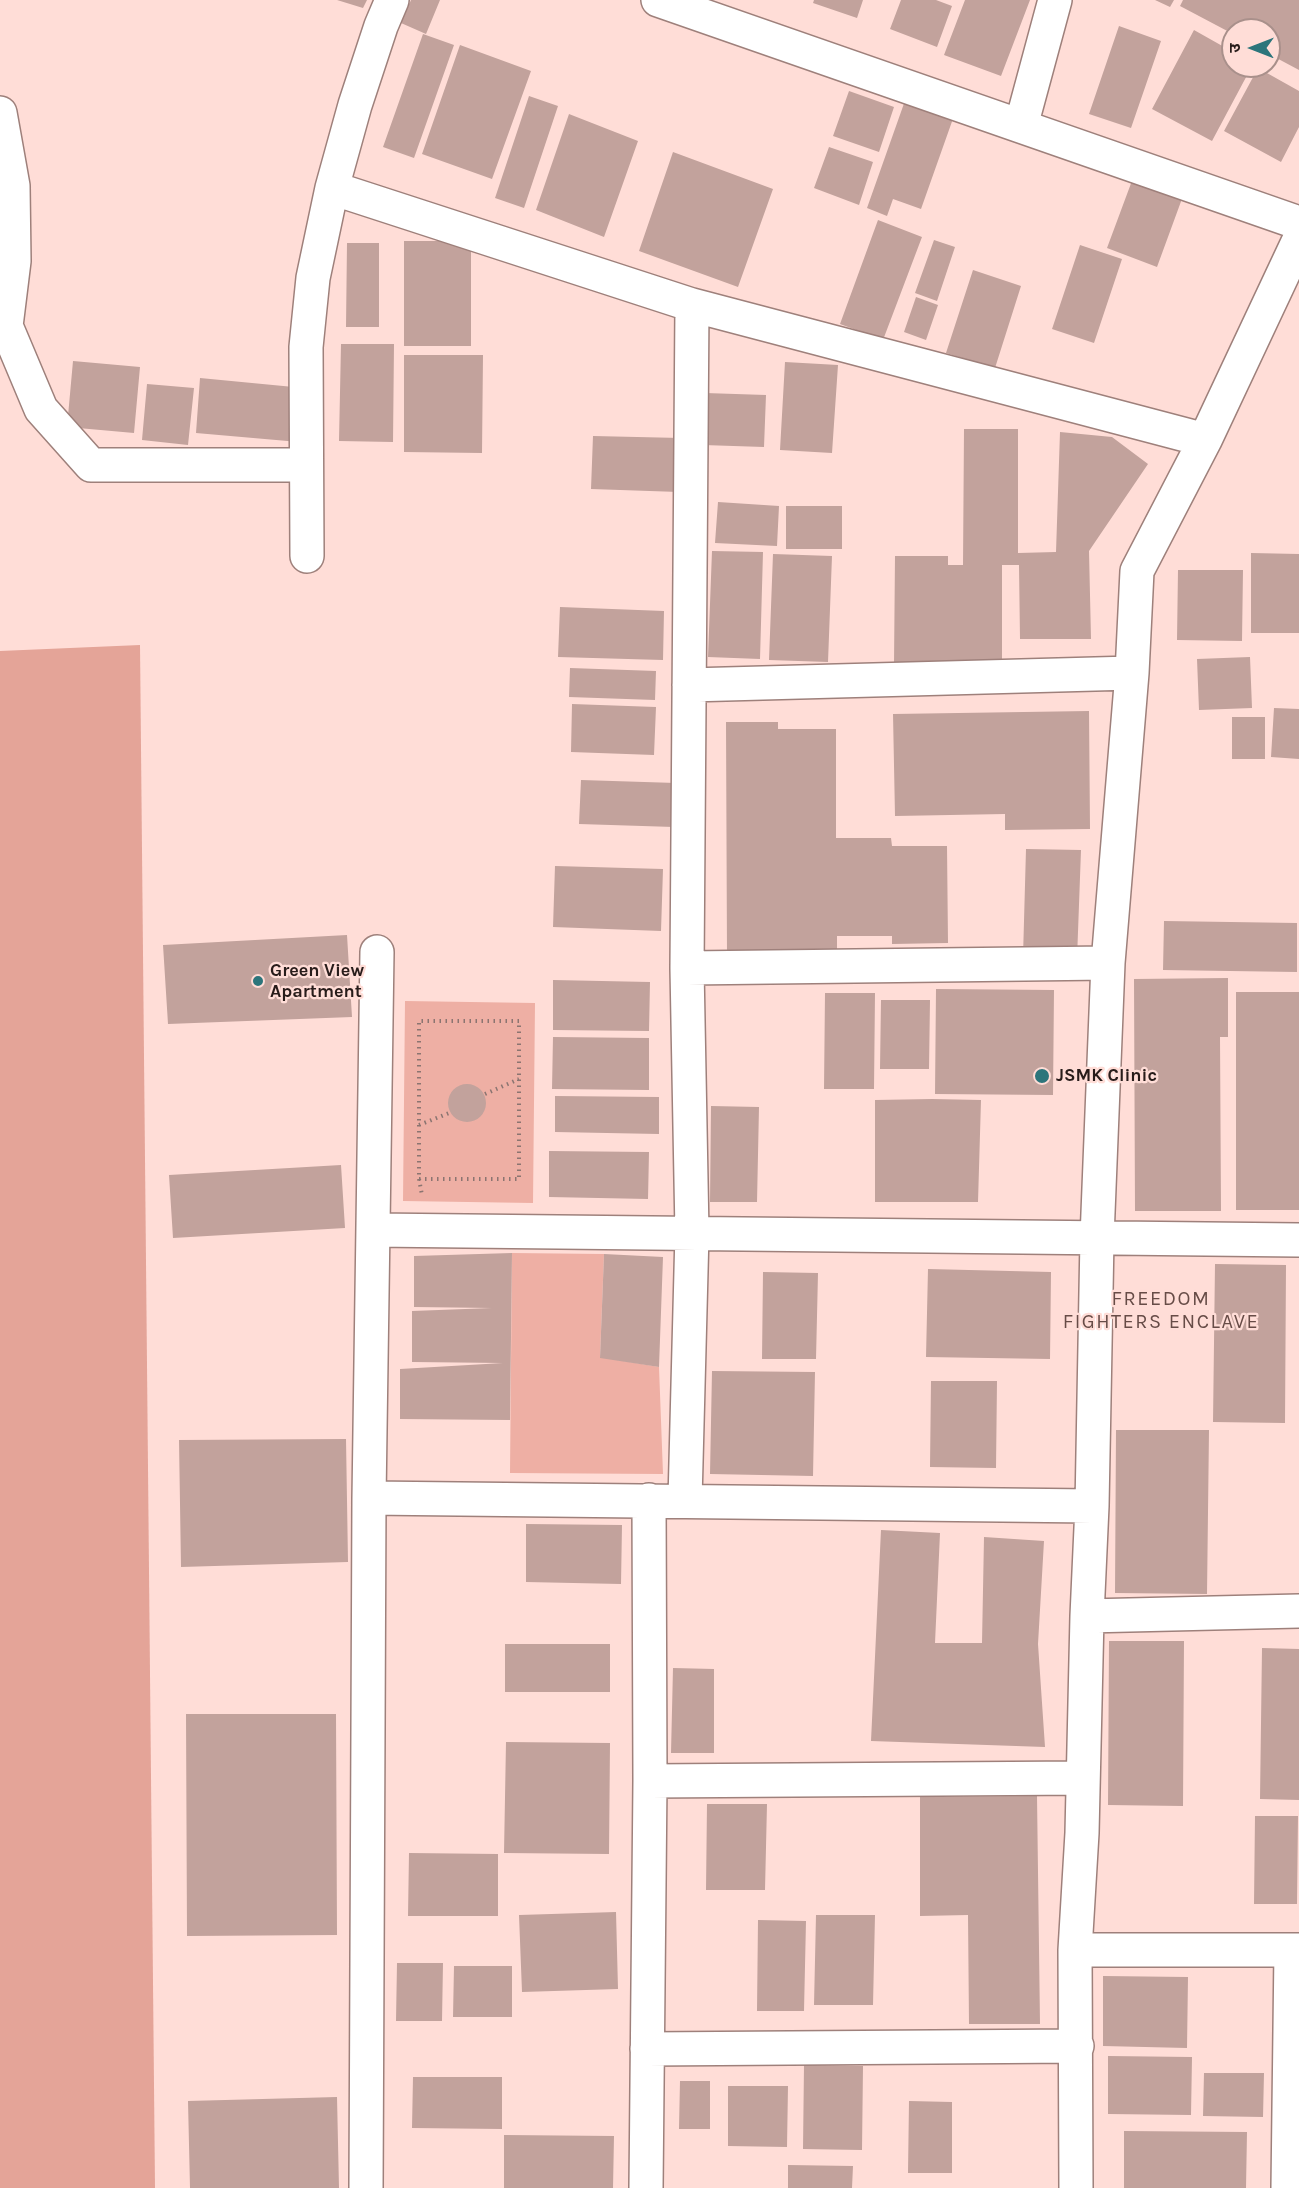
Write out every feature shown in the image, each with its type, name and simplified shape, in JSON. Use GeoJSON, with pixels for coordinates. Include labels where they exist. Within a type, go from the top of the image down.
{"type":"FeatureCollection","features":[{"type":"Feature","properties":{"kind":"street"},"geometry":{"type":"LineString","coordinates":[[307,556],[306,347],[313,278],[332,188],[355,105],[392,0]]}},
{"type":"Feature","properties":{"kind":"street"},"geometry":{"type":"LineString","coordinates":[[658,0],[1299,223]]}},
{"type":"Feature","properties":{"kind":"street"},"geometry":{"type":"LineString","coordinates":[[1021,126],[1055,0]]}},
{"type":"Feature","properties":{"kind":"street"},"geometry":{"type":"LineString","coordinates":[[0,113],[13,186],[14,261],[6,326],[41,409],[91,465],[306,465]]}},
{"type":"Feature","properties":{"kind":"street"},"geometry":{"type":"LineString","coordinates":[[332,188],[692,305],[1204,440]]}},
{"type":"Feature","properties":{"kind":"street"},"geometry":{"type":"LineString","coordinates":[[1076,2188],[1075,1950],[1082,1833],[1097,1238],[1108,963],[1132,673],[1137,571],[1204,440],[1299,240]]}},
{"type":"Feature","properties":{"kind":"street"},"geometry":{"type":"LineString","coordinates":[[685,1500],[692,1233],[687,968],[692,305]]}},
{"type":"Feature","properties":{"kind":"street"},"geometry":{"type":"LineString","coordinates":[[689,686],[1132,673]]}},
{"type":"Feature","properties":{"kind":"street"},"geometry":{"type":"LineString","coordinates":[[366,2188],[369,1498],[377,952]]}},
{"type":"Feature","properties":{"kind":"street"},"geometry":{"type":"LineString","coordinates":[[687,968],[1108,963]]}},
{"type":"Feature","properties":{"kind":"street"},"geometry":{"type":"LineString","coordinates":[[373,1230],[1299,1240]]}},
{"type":"Feature","properties":{"kind":"street"},"geometry":{"type":"LineString","coordinates":[[369,1498],[1092,1506]]}},
{"type":"Feature","properties":{"kind":"street"},"geometry":{"type":"LineString","coordinates":[[646,2188],[650,1781],[649,1500]]}},
{"type":"Feature","properties":{"kind":"street"},"geometry":{"type":"LineString","coordinates":[[1087,1616],[1299,1611]]}},
{"type":"Feature","properties":{"kind":"street"},"geometry":{"type":"LineString","coordinates":[[650,1781],[1083,1778]]}},
{"type":"Feature","properties":{"kind":"street"},"geometry":{"type":"LineString","coordinates":[[1075,1950],[1295,1950],[1288,2188]]}},
{"type":"Feature","properties":{"kind":"street"},"geometry":{"type":"LineString","coordinates":[[648,2049],[1077,2046]]}},
{"type":"Feature","properties":{"kind":"path"},"geometry":{"type":"LineString","coordinates":[[419,1179],[519,1179],[519,1021],[419,1021],[419,1179],[423,1202]]}},
{"type":"Feature","properties":{"kind":"path"},"geometry":{"type":"LineString","coordinates":[[484,1094],[519,1079]]}},
{"type":"Feature","properties":{"kind":"path"},"geometry":{"type":"LineString","coordinates":[[419,1125],[449,1113]]}},
{"type":"Feature","properties":{"kind":"shaded area"},"geometry":{"type":"Polygon","coordinates":[[[140,645],[155,2188],[0,2188],[0,651],[140,645]]]}},
{"type":"Feature","properties":{"kind":"shaded area"},"geometry":{"type":"Polygon","coordinates":[[[405,1001],[535,1003],[533,1203],[403,1201],[405,1001]]]}},
{"type":"Feature","properties":{"kind":"shaded area"},"geometry":{"type":"Polygon","coordinates":[[[512,1253],[604,1254],[600,1357],[659,1367],[663,1474],[510,1473],[512,1253]]]}},
{"type":"Feature","properties":{"kind":"building"},"geometry":{"type":"Polygon","coordinates":[[[337,0],[367,0],[363,8],[337,0]]]}},
{"type":"Feature","properties":{"kind":"building"},"geometry":{"type":"Polygon","coordinates":[[[411,0],[440,0],[426,34],[401,23],[411,0]]]}},
{"type":"Feature","properties":{"kind":"building"},"geometry":{"type":"Polygon","coordinates":[[[814,0],[863,0],[857,18],[813,3],[814,0]]]}},
{"type":"Feature","properties":{"kind":"building"},"geometry":{"type":"Polygon","coordinates":[[[901,0],[936,0],[952,6],[937,47],[890,29],[901,0]]]}},
{"type":"Feature","properties":{"kind":"building"},"geometry":{"type":"Polygon","coordinates":[[[965,0],[1030,0],[1001,76],[944,55],[965,0]]]}},
{"type":"Feature","properties":{"kind":"building"},"geometry":{"type":"Polygon","coordinates":[[[1155,0],[1174,0],[1170,7],[1155,0]]]}},
{"type":"Feature","properties":{"kind":"building"},"geometry":{"type":"Polygon","coordinates":[[[1183,0],[1299,0],[1299,70],[1281,60],[1281,18],[1221,18],[1221,28],[1180,6],[1183,0]]]}},
{"type":"Feature","properties":{"kind":"building"},"geometry":{"type":"Polygon","coordinates":[[[1119,26],[1161,41],[1131,128],[1089,114],[1119,26]]]}},
{"type":"Feature","properties":{"kind":"building"},"geometry":{"type":"Polygon","coordinates":[[[1194,30],[1221,45],[1221,78],[1246,78],[1212,141],[1152,109],[1194,30]]]}},
{"type":"Feature","properties":{"kind":"building"},"geometry":{"type":"Polygon","coordinates":[[[423,34],[454,45],[414,158],[383,147],[423,34]]]}},
{"type":"Feature","properties":{"kind":"building"},"geometry":{"type":"Polygon","coordinates":[[[460,45],[531,71],[492,179],[422,154],[460,45]]]}},
{"type":"Feature","properties":{"kind":"building"},"geometry":{"type":"Polygon","coordinates":[[[1253,78],[1276,78],[1299,91],[1299,127],[1281,162],[1224,131],[1253,78]]]}},
{"type":"Feature","properties":{"kind":"building"},"geometry":{"type":"Polygon","coordinates":[[[849,91],[894,107],[879,152],[833,136],[849,91]]]}},
{"type":"Feature","properties":{"kind":"building"},"geometry":{"type":"Polygon","coordinates":[[[907,95],[955,113],[921,209],[893,199],[887,216],[867,208],[907,95]]]}},
{"type":"Feature","properties":{"kind":"building"},"geometry":{"type":"Polygon","coordinates":[[[529,96],[558,106],[524,208],[495,198],[529,96]]]}},
{"type":"Feature","properties":{"kind":"building"},"geometry":{"type":"Polygon","coordinates":[[[569,114],[638,141],[604,237],[536,210],[569,114]]]}},
{"type":"Feature","properties":{"kind":"building"},"geometry":{"type":"Polygon","coordinates":[[[829,147],[873,162],[859,205],[814,188],[829,147]]]}},
{"type":"Feature","properties":{"kind":"building"},"geometry":{"type":"Polygon","coordinates":[[[673,152],[773,189],[738,287],[639,251],[673,152]]]}},
{"type":"Feature","properties":{"kind":"building"},"geometry":{"type":"Polygon","coordinates":[[[1133,178],[1183,196],[1157,267],[1107,248],[1133,178]]]}},
{"type":"Feature","properties":{"kind":"building"},"geometry":{"type":"Polygon","coordinates":[[[878,220],[922,237],[883,340],[840,324],[878,220]]]}},
{"type":"Feature","properties":{"kind":"building"},"geometry":{"type":"Polygon","coordinates":[[[934,240],[955,247],[937,301],[915,293],[934,240]]]}},
{"type":"Feature","properties":{"kind":"building"},"geometry":{"type":"Polygon","coordinates":[[[404,241],[471,241],[471,346],[404,346],[404,241]]]}},
{"type":"Feature","properties":{"kind":"building"},"geometry":{"type":"Polygon","coordinates":[[[347,243],[379,243],[379,327],[346,327],[347,243]]]}},
{"type":"Feature","properties":{"kind":"building"},"geometry":{"type":"Polygon","coordinates":[[[1080,245],[1122,259],[1094,343],[1052,329],[1080,245]]]}},
{"type":"Feature","properties":{"kind":"building"},"geometry":{"type":"Polygon","coordinates":[[[973,270],[1021,286],[995,368],[946,353],[973,270]]]}},
{"type":"Feature","properties":{"kind":"building"},"geometry":{"type":"Polygon","coordinates":[[[916,297],[938,305],[926,340],[904,332],[916,297]]]}},
{"type":"Feature","properties":{"kind":"building"},"geometry":{"type":"Polygon","coordinates":[[[341,344],[394,344],[393,442],[339,441],[341,344]]]}},
{"type":"Feature","properties":{"kind":"building"},"geometry":{"type":"Polygon","coordinates":[[[404,355],[483,355],[482,453],[404,452],[404,355]]]}},
{"type":"Feature","properties":{"kind":"building"},"geometry":{"type":"Polygon","coordinates":[[[73,361],[140,367],[134,433],[67,427],[73,361]]]}},
{"type":"Feature","properties":{"kind":"building"},"geometry":{"type":"Polygon","coordinates":[[[785,362],[838,365],[832,453],[780,450],[785,362]]]}},
{"type":"Feature","properties":{"kind":"building"},"geometry":{"type":"Polygon","coordinates":[[[200,378],[304,388],[299,442],[196,433],[200,378]]]}},
{"type":"Feature","properties":{"kind":"building"},"geometry":{"type":"Polygon","coordinates":[[[147,384],[194,388],[188,445],[142,440],[147,384]]]}},
{"type":"Feature","properties":{"kind":"building"},"geometry":{"type":"Polygon","coordinates":[[[705,393],[766,395],[764,447],[703,445],[705,393]]]}},
{"type":"Feature","properties":{"kind":"building"},"geometry":{"type":"Polygon","coordinates":[[[964,429],[1018,429],[1018,553],[1056,552],[1060,432],[1112,437],[1148,464],[1089,551],[1091,639],[1020,639],[1019,565],[1002,565],[1002,661],[894,664],[895,556],[948,556],[948,565],[963,565],[964,429]]]}},
{"type":"Feature","properties":{"kind":"building"},"geometry":{"type":"Polygon","coordinates":[[[593,436],[681,438],[679,492],[591,489],[593,436]]]}},
{"type":"Feature","properties":{"kind":"building"},"geometry":{"type":"Polygon","coordinates":[[[718,502],[779,506],[777,546],[715,543],[718,502]]]}},
{"type":"Feature","properties":{"kind":"building"},"geometry":{"type":"Polygon","coordinates":[[[786,506],[842,506],[842,549],[786,549],[786,506]]]}},
{"type":"Feature","properties":{"kind":"building"},"geometry":{"type":"Polygon","coordinates":[[[712,551],[763,552],[760,659],[708,657],[712,551]]]}},
{"type":"Feature","properties":{"kind":"building"},"geometry":{"type":"Polygon","coordinates":[[[1251,553],[1299,554],[1299,633],[1251,633],[1251,553]]]}},
{"type":"Feature","properties":{"kind":"building"},"geometry":{"type":"Polygon","coordinates":[[[773,554],[832,556],[828,662],[769,660],[773,554]]]}},
{"type":"Feature","properties":{"kind":"building"},"geometry":{"type":"Polygon","coordinates":[[[1178,570],[1243,570],[1242,641],[1177,640],[1178,570]]]}},
{"type":"Feature","properties":{"kind":"building"},"geometry":{"type":"Polygon","coordinates":[[[560,607],[664,611],[663,660],[558,657],[560,607]]]}},
{"type":"Feature","properties":{"kind":"building"},"geometry":{"type":"Polygon","coordinates":[[[1250,657],[1252,708],[1199,710],[1197,659],[1250,657]]]}},
{"type":"Feature","properties":{"kind":"building"},"geometry":{"type":"Polygon","coordinates":[[[570,668],[656,671],[655,700],[569,697],[570,668]]]}},
{"type":"Feature","properties":{"kind":"building"},"geometry":{"type":"Polygon","coordinates":[[[572,704],[656,707],[654,755],[571,752],[572,704]]]}},
{"type":"Feature","properties":{"kind":"building"},"geometry":{"type":"Polygon","coordinates":[[[1274,708],[1299,709],[1299,759],[1271,757],[1274,708]]]}},
{"type":"Feature","properties":{"kind":"building"},"geometry":{"type":"Polygon","coordinates":[[[1089,711],[1090,829],[1005,830],[1005,814],[895,816],[893,714],[1089,711]]]}},
{"type":"Feature","properties":{"kind":"building"},"geometry":{"type":"Polygon","coordinates":[[[1232,717],[1265,717],[1265,759],[1232,759],[1232,717]]]}},
{"type":"Feature","properties":{"kind":"building"},"geometry":{"type":"Polygon","coordinates":[[[726,722],[778,722],[778,729],[836,729],[836,838],[891,838],[892,846],[947,846],[948,943],[892,944],[892,936],[837,936],[837,955],[727,956],[726,722]]]}},
{"type":"Feature","properties":{"kind":"building"},"geometry":{"type":"Polygon","coordinates":[[[581,780],[676,783],[674,827],[579,824],[581,780]]]}},
{"type":"Feature","properties":{"kind":"building"},"geometry":{"type":"Polygon","coordinates":[[[1026,849],[1081,850],[1077,959],[1023,957],[1026,849]]]}},
{"type":"Feature","properties":{"kind":"building"},"geometry":{"type":"Polygon","coordinates":[[[555,866],[663,869],[661,931],[553,927],[555,866]]]}},
{"type":"Feature","properties":{"kind":"building"},"geometry":{"type":"Polygon","coordinates":[[[1164,921],[1297,923],[1297,972],[1163,970],[1164,921]]]}},
{"type":"Feature","properties":{"kind":"building","name":"Green View Apartment"},"geometry":{"type":"Polygon","coordinates":[[[347,935],[352,1017],[168,1024],[163,945],[347,935]]]}},
{"type":"Feature","properties":{"kind":"building"},"geometry":{"type":"Polygon","coordinates":[[[1228,978],[1228,1037],[1220,1037],[1221,1211],[1135,1211],[1134,979],[1228,978]]]}},
{"type":"Feature","properties":{"kind":"building"},"geometry":{"type":"Polygon","coordinates":[[[553,980],[650,982],[649,1031],[553,1030],[553,980]]]}},
{"type":"Feature","properties":{"kind":"building"},"geometry":{"type":"Polygon","coordinates":[[[936,989],[1054,990],[1053,1095],[935,1094],[936,989]]]}},
{"type":"Feature","properties":{"kind":"building"},"geometry":{"type":"Polygon","coordinates":[[[1236,992],[1299,992],[1299,1210],[1236,1210],[1236,992]]]}},
{"type":"Feature","properties":{"kind":"building"},"geometry":{"type":"Polygon","coordinates":[[[825,993],[875,993],[874,1089],[824,1089],[825,993]]]}},
{"type":"Feature","properties":{"kind":"building"},"geometry":{"type":"Polygon","coordinates":[[[881,1000],[930,1000],[929,1069],[880,1069],[881,1000]]]}},
{"type":"Feature","properties":{"kind":"building"},"geometry":{"type":"Polygon","coordinates":[[[553,1037],[649,1038],[649,1090],[552,1089],[553,1037]]]}},
{"type":"Feature","properties":{"kind":"building"},"geometry":{"type":"Polygon","coordinates":[[[467,1084],[481,1089],[486,1103],[481,1117],[467,1122],[453,1117],[448,1103],[453,1089],[467,1084]]]}},
{"type":"Feature","properties":{"kind":"building"},"geometry":{"type":"Polygon","coordinates":[[[555,1096],[659,1097],[659,1134],[555,1132],[555,1096]]]}},
{"type":"Feature","properties":{"kind":"building"},"geometry":{"type":"Polygon","coordinates":[[[875,1100],[981,1100],[978,1202],[875,1202],[875,1100]]]}},
{"type":"Feature","properties":{"kind":"building"},"geometry":{"type":"Polygon","coordinates":[[[711,1106],[759,1107],[757,1202],[710,1202],[711,1106]]]}},
{"type":"Feature","properties":{"kind":"building"},"geometry":{"type":"Polygon","coordinates":[[[549,1151],[649,1152],[648,1199],[549,1197],[549,1151]]]}},
{"type":"Feature","properties":{"kind":"building"},"geometry":{"type":"Polygon","coordinates":[[[341,1165],[345,1228],[173,1238],[169,1175],[341,1165]]]}},
{"type":"Feature","properties":{"kind":"building"},"geometry":{"type":"Polygon","coordinates":[[[512,1253],[510,1420],[400,1419],[400,1369],[503,1363],[412,1362],[412,1311],[492,1308],[414,1307],[414,1256],[512,1253]]]}},
{"type":"Feature","properties":{"kind":"building"},"geometry":{"type":"Polygon","coordinates":[[[604,1254],[663,1257],[659,1367],[600,1358],[604,1254]]]}},
{"type":"Feature","properties":{"kind":"building"},"geometry":{"type":"Polygon","coordinates":[[[1215,1264],[1286,1265],[1285,1423],[1213,1422],[1215,1264]]]}},
{"type":"Feature","properties":{"kind":"building"},"geometry":{"type":"Polygon","coordinates":[[[928,1269],[1051,1272],[1050,1359],[926,1357],[928,1269]]]}},
{"type":"Feature","properties":{"kind":"building"},"geometry":{"type":"Polygon","coordinates":[[[763,1272],[818,1273],[816,1359],[762,1359],[763,1272]]]}},
{"type":"Feature","properties":{"kind":"building"},"geometry":{"type":"Polygon","coordinates":[[[712,1371],[815,1372],[813,1476],[710,1474],[712,1371]]]}},
{"type":"Feature","properties":{"kind":"building"},"geometry":{"type":"Polygon","coordinates":[[[931,1381],[997,1381],[996,1468],[930,1467],[931,1381]]]}},
{"type":"Feature","properties":{"kind":"building"},"geometry":{"type":"Polygon","coordinates":[[[1116,1430],[1209,1430],[1207,1594],[1115,1593],[1116,1430]]]}},
{"type":"Feature","properties":{"kind":"building"},"geometry":{"type":"Polygon","coordinates":[[[346,1439],[348,1562],[181,1567],[179,1440],[346,1439]]]}},
{"type":"Feature","properties":{"kind":"building"},"geometry":{"type":"Polygon","coordinates":[[[526,1524],[622,1525],[621,1584],[526,1582],[526,1524]]]}},
{"type":"Feature","properties":{"kind":"building"},"geometry":{"type":"Polygon","coordinates":[[[881,1530],[940,1533],[935,1643],[982,1643],[984,1537],[1044,1541],[1038,1644],[1045,1747],[871,1741],[881,1530]]]}},
{"type":"Feature","properties":{"kind":"building"},"geometry":{"type":"Polygon","coordinates":[[[1109,1641],[1184,1641],[1183,1806],[1108,1805],[1109,1641]]]}},
{"type":"Feature","properties":{"kind":"building"},"geometry":{"type":"Polygon","coordinates":[[[505,1644],[610,1644],[610,1692],[505,1692],[505,1644]]]}},
{"type":"Feature","properties":{"kind":"building"},"geometry":{"type":"Polygon","coordinates":[[[1262,1648],[1299,1649],[1299,1800],[1260,1799],[1262,1648]]]}},
{"type":"Feature","properties":{"kind":"building"},"geometry":{"type":"Polygon","coordinates":[[[673,1668],[714,1669],[714,1753],[671,1753],[673,1668]]]}},
{"type":"Feature","properties":{"kind":"building"},"geometry":{"type":"Polygon","coordinates":[[[186,1714],[336,1714],[337,1935],[187,1936],[186,1714]]]}},
{"type":"Feature","properties":{"kind":"building"},"geometry":{"type":"Polygon","coordinates":[[[506,1742],[610,1743],[609,1854],[504,1853],[506,1742]]]}},
{"type":"Feature","properties":{"kind":"building"},"geometry":{"type":"Polygon","coordinates":[[[1037,1796],[1040,2024],[969,2024],[968,1915],[920,1916],[920,1797],[1037,1796]]]}},
{"type":"Feature","properties":{"kind":"building"},"geometry":{"type":"Polygon","coordinates":[[[707,1804],[767,1804],[765,1890],[706,1890],[707,1804]]]}},
{"type":"Feature","properties":{"kind":"building"},"geometry":{"type":"Polygon","coordinates":[[[1255,1816],[1298,1816],[1297,1904],[1254,1904],[1255,1816]]]}},
{"type":"Feature","properties":{"kind":"building"},"geometry":{"type":"Polygon","coordinates":[[[409,1853],[498,1854],[498,1916],[408,1916],[409,1853]]]}},
{"type":"Feature","properties":{"kind":"building"},"geometry":{"type":"Polygon","coordinates":[[[616,1912],[618,1989],[522,1992],[519,1915],[616,1912]]]}},
{"type":"Feature","properties":{"kind":"building"},"geometry":{"type":"Polygon","coordinates":[[[816,1915],[875,1915],[873,2005],[814,2005],[816,1915]]]}},
{"type":"Feature","properties":{"kind":"building"},"geometry":{"type":"Polygon","coordinates":[[[758,1920],[806,1921],[804,2011],[757,2011],[758,1920]]]}},
{"type":"Feature","properties":{"kind":"building"},"geometry":{"type":"Polygon","coordinates":[[[397,1963],[443,1963],[442,2021],[396,2021],[397,1963]]]}},
{"type":"Feature","properties":{"kind":"building"},"geometry":{"type":"Polygon","coordinates":[[[454,1966],[512,1966],[512,2017],[453,2017],[454,1966]]]}},
{"type":"Feature","properties":{"kind":"building"},"geometry":{"type":"Polygon","coordinates":[[[1103,1976],[1188,1977],[1187,2048],[1103,2046],[1103,1976]]]}},
{"type":"Feature","properties":{"kind":"building"},"geometry":{"type":"Polygon","coordinates":[[[1108,2056],[1192,2057],[1191,2115],[1108,2114],[1108,2056]]]}},
{"type":"Feature","properties":{"kind":"building"},"geometry":{"type":"Polygon","coordinates":[[[804,2065],[863,2066],[862,2150],[803,2149],[804,2065]]]}},
{"type":"Feature","properties":{"kind":"building"},"geometry":{"type":"Polygon","coordinates":[[[1204,2073],[1264,2073],[1263,2117],[1203,2116],[1204,2073]]]}},
{"type":"Feature","properties":{"kind":"building"},"geometry":{"type":"Polygon","coordinates":[[[413,2077],[502,2077],[502,2129],[412,2128],[413,2077]]]}},
{"type":"Feature","properties":{"kind":"building"},"geometry":{"type":"Polygon","coordinates":[[[680,2081],[710,2081],[710,2129],[679,2129],[680,2081]]]}},
{"type":"Feature","properties":{"kind":"building"},"geometry":{"type":"Polygon","coordinates":[[[728,2086],[788,2086],[787,2147],[728,2146],[728,2086]]]}},
{"type":"Feature","properties":{"kind":"building"},"geometry":{"type":"Polygon","coordinates":[[[337,2097],[339,2188],[190,2188],[188,2101],[337,2097]]]}},
{"type":"Feature","properties":{"kind":"building"},"geometry":{"type":"Polygon","coordinates":[[[909,2101],[952,2102],[952,2173],[908,2173],[909,2101]]]}},
{"type":"Feature","properties":{"kind":"building"},"geometry":{"type":"Polygon","coordinates":[[[1124,2131],[1247,2132],[1246,2188],[1124,2188],[1124,2131]]]}},
{"type":"Feature","properties":{"kind":"building"},"geometry":{"type":"Polygon","coordinates":[[[504,2135],[614,2136],[613,2188],[504,2188],[504,2135]]]}},
{"type":"Feature","properties":{"kind":"building"},"geometry":{"type":"Polygon","coordinates":[[[788,2165],[853,2166],[852,2188],[788,2188],[788,2165]]]}},
{"type":"Feature","properties":{"kind":"place","name":"Green View Apartment"},"geometry":{"type":"Point","coordinates":[258,981]}},
{"type":"Feature","properties":{"kind":"place","name":"JSMK Clinic"},"geometry":{"type":"Point","coordinates":[1042,1076]}},
{"type":"Feature","properties":{"kind":"district","name":"FREEDOM FIGHTERS ENCLAVE"},"geometry":{"type":"Point","coordinates":[1161,1310]}}]}
